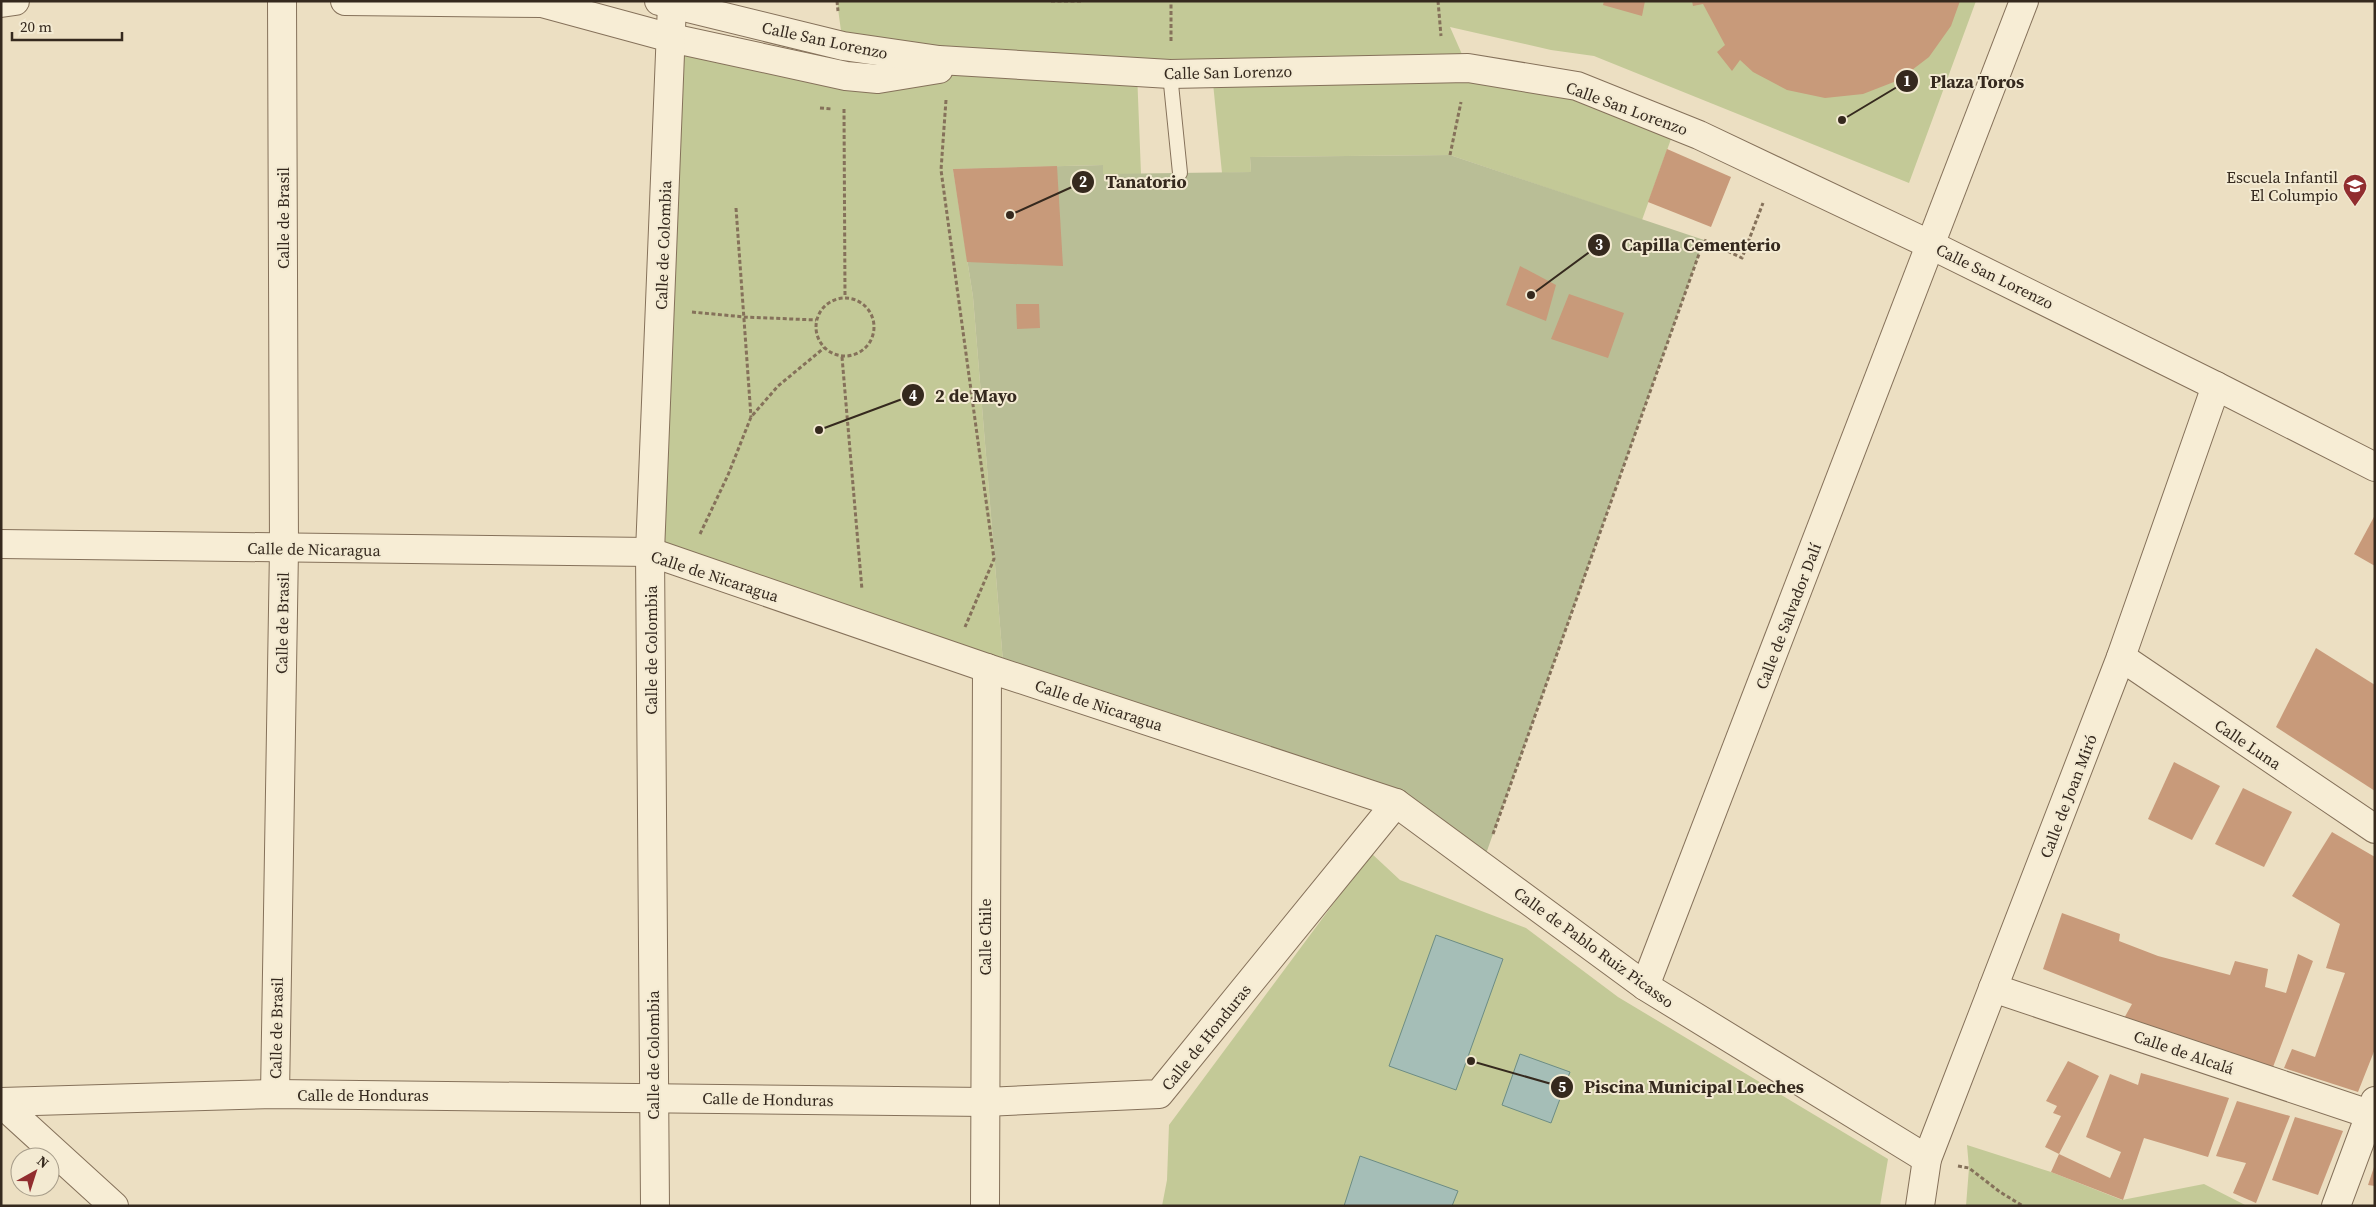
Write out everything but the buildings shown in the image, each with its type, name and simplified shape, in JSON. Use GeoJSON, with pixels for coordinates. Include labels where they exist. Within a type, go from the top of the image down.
{"type":"FeatureCollection","features":[{"type":"Feature","properties":{"kind":"street"},"geometry":{"type":"LineString","coordinates":[[1,2],[14,1]]}},
{"type":"Feature","properties":{"kind":"street","name":"Calle de Brasil"},"geometry":{"type":"LineString","coordinates":[[275,1094],[284,549],[282,1]]}},
{"type":"Feature","properties":{"kind":"street"},"geometry":{"type":"LineString","coordinates":[[345,1],[542,3],[670,38],[846,76],[878,79],[944,64]]}},
{"type":"Feature","properties":{"kind":"street","name":"Calle de Salvador Dalí"},"geometry":{"type":"LineString","coordinates":[[1645,986],[2024,1]]}},
{"type":"Feature","properties":{"kind":"street","name":"Calle de Colombia"},"geometry":{"type":"LineString","coordinates":[[654,1206],[650,552],[670,38],[666,3]]}},
{"type":"Feature","properties":{"kind":"street","name":"Calle San Lorenzo"},"geometry":{"type":"LineString","coordinates":[[666,3],[843,46],[944,64],[981,62],[1170,74],[1468,68],[1576,86],[1699,135],[1776,171],[1931,245],[2375,467]]}},
{"type":"Feature","properties":{"kind":"street","name":"Calle de Joan Miró"},"geometry":{"type":"LineString","coordinates":[[1920,1206],[1927,1159],[2121,657],[2216,386]]}},
{"type":"Feature","properties":{"kind":"street","name":"Calle de Nicaragua"},"geometry":{"type":"LineString","coordinates":[[1,544],[284,549],[650,552],[987,668],[1396,803]]}},
{"type":"Feature","properties":{"kind":"street","name":"Calle Luna"},"geometry":{"type":"LineString","coordinates":[[2121,657],[2375,829]]}},
{"type":"Feature","properties":{"kind":"street","name":"Calle Chile"},"geometry":{"type":"LineString","coordinates":[[985,1206],[987,668]]}},
{"type":"Feature","properties":{"kind":"street","name":"Calle de Pablo Ruiz Picasso"},"geometry":{"type":"LineString","coordinates":[[1396,803],[1645,986],[1927,1159]]}},
{"type":"Feature","properties":{"kind":"street","name":"Calle de Honduras"},"geometry":{"type":"LineString","coordinates":[[1,1102],[275,1094],[985,1102],[1159,1094],[1396,803]]}},
{"type":"Feature","properties":{"kind":"street","name":"Calle de Alcalá"},"geometry":{"type":"LineString","coordinates":[[1994,988],[2373,1111]]}},
{"type":"Feature","properties":{"kind":"street"},"geometry":{"type":"LineString","coordinates":[[1,1102],[114,1206]]}},
{"type":"Feature","properties":{"kind":"street"},"geometry":{"type":"LineString","coordinates":[[2336,1206],[2373,1111]]}},
{"type":"Feature","properties":{"kind":"lane"},"geometry":{"type":"LineString","coordinates":[[1170,74],[1180,173]]}},
{"type":"Feature","properties":{"kind":"path"},"geometry":{"type":"LineString","coordinates":[[1051,1],[1082,1]]}},
{"type":"Feature","properties":{"kind":"path"},"geometry":{"type":"LineString","coordinates":[[1170,74],[1171,1]]}},
{"type":"Feature","properties":{"kind":"path"},"geometry":{"type":"LineString","coordinates":[[944,64],[941,170],[994,559],[973,612],[951,655]]}},
{"type":"Feature","properties":{"kind":"path"},"geometry":{"type":"LineString","coordinates":[[1450,155],[1468,68]]}},
{"type":"Feature","properties":{"kind":"path"},"geometry":{"type":"LineString","coordinates":[[845,297],[846,76]]}},
{"type":"Feature","properties":{"kind":"path"},"geometry":{"type":"LineString","coordinates":[[1482,865],[1704,240],[1742,258],[1776,171]]}},
{"type":"Feature","properties":{"kind":"path"},"geometry":{"type":"LineString","coordinates":[[736,208],[751,417]]}},
{"type":"Feature","properties":{"kind":"path"},"geometry":{"type":"LineString","coordinates":[[845,297],[863,303],[874,319],[874,329],[872,338],[860,352],[842,356],[832,354],[818,340],[816,320],[827,304],[845,297]]}},
{"type":"Feature","properties":{"kind":"path"},"geometry":{"type":"LineString","coordinates":[[660,308],[744,317],[816,320]]}},
{"type":"Feature","properties":{"kind":"path"},"geometry":{"type":"LineString","coordinates":[[686,564],[728,475],[751,417],[778,386],[824,348]]}},
{"type":"Feature","properties":{"kind":"path"},"geometry":{"type":"LineString","coordinates":[[842,356],[866,626]]}},
{"type":"Feature","properties":{"kind":"path"},"geometry":{"type":"LineString","coordinates":[[1927,1159],[1969,1168],[2000,1192],[2023,1206]]}},
{"type":"Feature","properties":{"kind":"green space"},"geometry":{"type":"Polygon","coordinates":[[[837,1],[1976,1],[1909,183],[1594,56],[1551,50],[1450,27],[1468,68],[1676,125],[1642,220],[1450,155],[1250,157],[1251,172],[1222,173],[1212,73],[1137,72],[1141,174],[1103,174],[1102,165],[953,169],[973,297],[1004,674],[650,552],[671,38],[819,70],[977,63],[843,46],[837,1]]]}},
{"type":"Feature","properties":{"kind":"green space"},"geometry":{"type":"Polygon","coordinates":[[[1450,155],[1704,240],[1482,865],[1396,803],[1004,674],[973,297],[953,169],[1103,165],[1103,174],[1251,172],[1250,157],[1450,155]]]}},
{"type":"Feature","properties":{"kind":"green space"},"geometry":{"type":"Polygon","coordinates":[[[1371,853],[1400,880],[1526,928],[1618,997],[1888,1159],[1880,1206],[1162,1206],[1167,1180],[1169,1125],[1371,853]]]}},
{"type":"Feature","properties":{"kind":"green space"},"geometry":{"type":"Polygon","coordinates":[[[1967,1145],[2051,1172],[2122,1200],[2204,1184],[2247,1206],[1966,1206],[1969,1168],[1967,1145]]]}},
{"type":"Feature","properties":{"kind":"water"},"geometry":{"type":"Polygon","coordinates":[[[1436,935],[1503,959],[1456,1090],[1389,1066],[1436,935]]]}},
{"type":"Feature","properties":{"kind":"water"},"geometry":{"type":"Polygon","coordinates":[[[1520,1054],[1570,1072],[1551,1123],[1502,1105],[1520,1054]]]}},
{"type":"Feature","properties":{"kind":"water"},"geometry":{"type":"Polygon","coordinates":[[[1360,1156],[1458,1191],[1452,1206],[1344,1206],[1360,1156]]]}},
{"type":"Feature","properties":{"kind":"place","name":"Plaza Toros"},"geometry":{"type":"Point","coordinates":[1842,120]}},
{"type":"Feature","properties":{"kind":"place","name":"Escuela Infantil El Columpio"},"geometry":{"type":"Point","coordinates":[2355,207]}},
{"type":"Feature","properties":{"kind":"place","name":"Tanatorio"},"geometry":{"type":"Point","coordinates":[1010,215]}},
{"type":"Feature","properties":{"kind":"place","name":"Capilla Cementerio"},"geometry":{"type":"Point","coordinates":[1531,295]}},
{"type":"Feature","properties":{"kind":"place","name":"2 de Mayo"},"geometry":{"type":"Point","coordinates":[819,430]}},
{"type":"Feature","properties":{"kind":"place","name":"Piscina Municipal Loeches"},"geometry":{"type":"Point","coordinates":[1471,1061]}}]}
